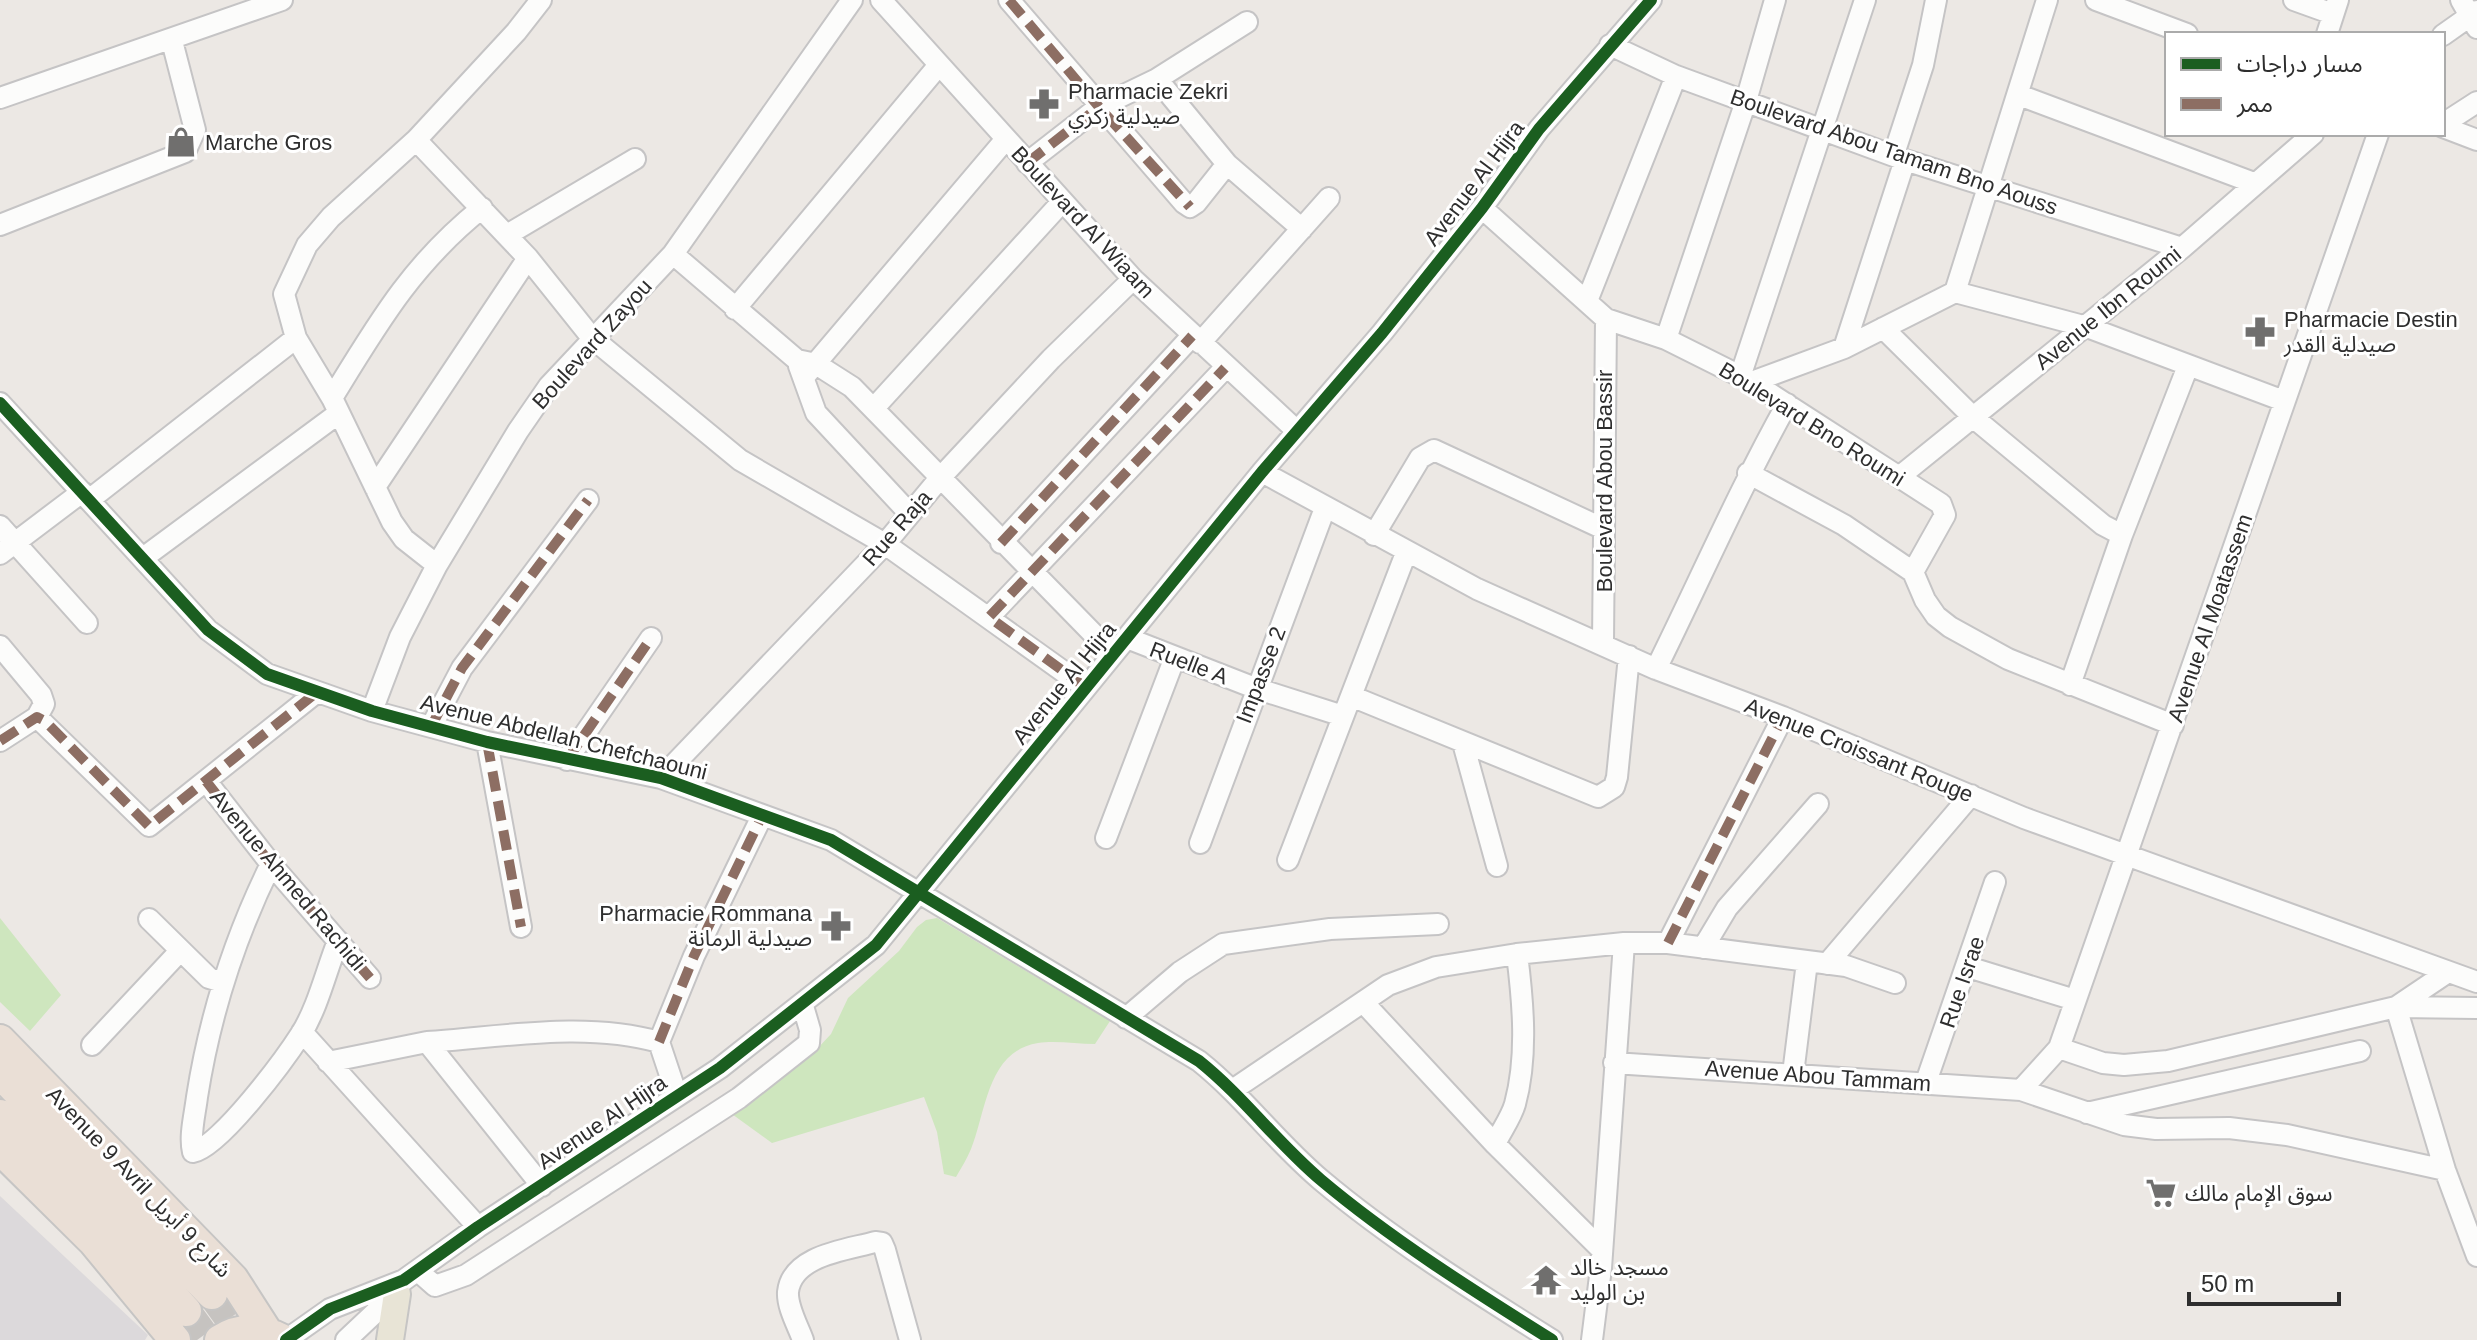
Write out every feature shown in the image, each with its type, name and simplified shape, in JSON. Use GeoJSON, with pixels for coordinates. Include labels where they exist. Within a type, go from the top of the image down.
{"type":"FeatureCollection","features":[{"type":"Feature","properties":{"kind":"highway","name":"Avenue 9 Avril شارع 9 أبريل"},"geometry":{"type":"LineString","coordinates":[[0,1040],[233,1279],[278,1337]]}},
{"type":"Feature","properties":{"kind":"highway","name":"Avenue 9 Avril شارع 9 أبريل"},"geometry":{"type":"LineString","coordinates":[[0,1073],[212,1294]]}},
{"type":"Feature","properties":{"kind":"highway"},"geometry":{"type":"LineString","coordinates":[[0,1115],[76,1189],[186,1311]]}},
{"type":"Feature","properties":{"kind":"highway"},"geometry":{"type":"LineString","coordinates":[[0,1149],[93,1241],[175,1340]]}},
{"type":"Feature","properties":{"kind":"highway"},"geometry":{"type":"LineString","coordinates":[[220,1340],[241,1330],[278,1337]]}},
{"type":"Feature","properties":{"kind":"main road"},"geometry":{"type":"LineString","coordinates":[[390,1340],[406,1282]]}},
{"type":"Feature","properties":{"kind":"street"},"geometry":{"type":"LineString","coordinates":[[0,98],[172,41],[282,0]]}},
{"type":"Feature","properties":{"kind":"street"},"geometry":{"type":"LineString","coordinates":[[437,565],[404,539],[296,338],[284,294],[307,245],[331,217],[416,140],[516,32],[541,0]]}},
{"type":"Feature","properties":{"kind":"street","name":"Boulevard Zayou"},"geometry":{"type":"LineString","coordinates":[[372,711],[400,637],[437,565],[518,431],[549,386],[673,254],[852,0]]}},
{"type":"Feature","properties":{"kind":"street","name":"Boulevard Al Wiaam"},"geometry":{"type":"LineString","coordinates":[[881,0],[1061,203],[1133,279],[1225,368],[1297,431]]}},
{"type":"Feature","properties":{"kind":"street"},"geometry":{"type":"LineString","coordinates":[[1009,0],[1099,107],[1190,207],[1227,164]]}},
{"type":"Feature","properties":{"kind":"street","name":"Avenue Al Hijra"},"geometry":{"type":"LineString","coordinates":[[346,1340],[406,1282],[478,1227],[720,1068],[803,1006],[876,945],[1262,472],[1382,333],[1482,208],[1539,129],[1651,0]]}},
{"type":"Feature","properties":{"kind":"street"},"geometry":{"type":"LineString","coordinates":[[1666,339],[1746,101],[1775,0]]}},
{"type":"Feature","properties":{"kind":"street"},"geometry":{"type":"LineString","coordinates":[[1746,380],[1865,0]]}},
{"type":"Feature","properties":{"kind":"street"},"geometry":{"type":"LineString","coordinates":[[1844,348],[1899,157],[1936,0]]}},
{"type":"Feature","properties":{"kind":"street"},"geometry":{"type":"LineString","coordinates":[[1955,292],[2047,0]]}},
{"type":"Feature","properties":{"kind":"street"},"geometry":{"type":"LineString","coordinates":[[2096,0],[2182,32]]}},
{"type":"Feature","properties":{"kind":"street"},"geometry":{"type":"LineString","coordinates":[[2294,0],[2333,16]]}},
{"type":"Feature","properties":{"kind":"street"},"geometry":{"type":"LineString","coordinates":[[2445,34],[2471,14]]}},
{"type":"Feature","properties":{"kind":"street"},"geometry":{"type":"LineString","coordinates":[[1027,163],[1099,107],[1157,79],[1247,22]]}},
{"type":"Feature","properties":{"kind":"street"},"geometry":{"type":"LineString","coordinates":[[0,225],[185,152],[195,130],[172,41]]}},
{"type":"Feature","properties":{"kind":"street","name":"Boulevard Abou Tamam Bno Aouss"},"geometry":{"type":"LineString","coordinates":[[1610,45],[1676,76],[1988,190],[2182,248]]}},
{"type":"Feature","properties":{"kind":"street"},"geometry":{"type":"LineString","coordinates":[[735,309],[939,65]]}},
{"type":"Feature","properties":{"kind":"street"},"geometry":{"type":"LineString","coordinates":[[1587,301],[1676,76]]}},
{"type":"Feature","properties":{"kind":"street"},"geometry":{"type":"LineString","coordinates":[[1157,79],[1227,164],[1302,229]]}},
{"type":"Feature","properties":{"kind":"street"},"geometry":{"type":"LineString","coordinates":[[2019,95],[2254,183]]}},
{"type":"Feature","properties":{"kind":"street"},"geometry":{"type":"LineString","coordinates":[[2445,125],[2477,102]]}},
{"type":"Feature","properties":{"kind":"street"},"geometry":{"type":"LineString","coordinates":[[2445,127],[2477,140]]}},
{"type":"Feature","properties":{"kind":"street","name":"Avenue Ibn Roumi"},"geometry":{"type":"LineString","coordinates":[[1899,477],[2087,327],[2311,136]]}},
{"type":"Feature","properties":{"kind":"street","name":"Avenue Al Moatassem"},"geometry":{"type":"LineString","coordinates":[[2021,1090],[2059,1048],[2377,136]]}},
{"type":"Feature","properties":{"kind":"street"},"geometry":{"type":"LineString","coordinates":[[805,367],[1006,139]]}},
{"type":"Feature","properties":{"kind":"street"},"geometry":{"type":"LineString","coordinates":[[416,140],[528,258],[592,338],[740,460],[885,544],[1085,687]]}},
{"type":"Feature","properties":{"kind":"street"},"geometry":{"type":"LineString","coordinates":[[507,235],[635,159]]}},
{"type":"Feature","properties":{"kind":"street"},"geometry":{"type":"LineString","coordinates":[[1001,543],[1329,198]]}},
{"type":"Feature","properties":{"kind":"street"},"geometry":{"type":"LineString","coordinates":[[874,408],[1061,203]]}},
{"type":"Feature","properties":{"kind":"street"},"geometry":{"type":"LineString","coordinates":[[143,558],[335,406],[378,322],[416,269],[443,239],[482,208]]}},
{"type":"Feature","properties":{"kind":"street","name":"Boulevard Bno Roumi"},"geometry":{"type":"LineString","coordinates":[[1482,208],[1606,319],[1666,339],[1746,380],[1946,510],[1913,572]]}},
{"type":"Feature","properties":{"kind":"street"},"geometry":{"type":"LineString","coordinates":[[673,254],[805,367],[841,379],[874,408],[1031,573],[1120,646]]}},
{"type":"Feature","properties":{"kind":"street"},"geometry":{"type":"LineString","coordinates":[[375,487],[528,258]]}},
{"type":"Feature","properties":{"kind":"street","name":"Rue Raja"},"geometry":{"type":"LineString","coordinates":[[661,778],[885,544],[940,478],[1133,279]]}},
{"type":"Feature","properties":{"kind":"street"},"geometry":{"type":"LineString","coordinates":[[1746,380],[1844,348],[1955,292],[2087,327],[2284,401]]}},
{"type":"Feature","properties":{"kind":"street","name":"Boulevard Abou Bassir"},"geometry":{"type":"LineString","coordinates":[[1603,643],[1606,319]]}},
{"type":"Feature","properties":{"kind":"street"},"geometry":{"type":"LineString","coordinates":[[1883,328],[1974,418],[2103,525],[2122,535]]}},
{"type":"Feature","properties":{"kind":"street"},"geometry":{"type":"LineString","coordinates":[[0,554],[85,496],[296,338]]}},
{"type":"Feature","properties":{"kind":"street"},"geometry":{"type":"LineString","coordinates":[[2070,685],[2122,535],[2188,366]]}},
{"type":"Feature","properties":{"kind":"street"},"geometry":{"type":"LineString","coordinates":[[805,367],[816,413],[910,514]]}},
{"type":"Feature","properties":{"kind":"street"},"geometry":{"type":"LineString","coordinates":[[989,617],[1225,368]]}},
{"type":"Feature","properties":{"kind":"street","name":"Avenue Abdellah Chefchaouni"},"geometry":{"type":"LineString","coordinates":[[0,403],[224,646],[267,674],[372,711],[487,742],[661,778],[715,795],[762,816],[831,840],[1199,1061],[1234,1089],[1285,1149],[1323,1182],[1552,1340]]}},
{"type":"Feature","properties":{"kind":"street"},"geometry":{"type":"LineString","coordinates":[[1656,669],[1748,473],[1787,404]]}},
{"type":"Feature","properties":{"kind":"street"},"geometry":{"type":"LineString","coordinates":[[1374,535],[1420,458],[1434,450],[1604,529]]}},
{"type":"Feature","properties":{"kind":"street","name":"Avenue Croissant Rouge"},"geometry":{"type":"LineString","coordinates":[[1262,472],[1477,589],[1656,669],[1783,717],[1971,795],[2477,982]]}},
{"type":"Feature","properties":{"kind":"street"},"geometry":{"type":"LineString","coordinates":[[1748,473],[1844,525],[1913,572],[1925,600],[1936,616],[1950,627],[2008,659],[2173,725]]}},
{"type":"Feature","properties":{"kind":"street"},"geometry":{"type":"LineString","coordinates":[[432,725],[462,668],[544,563],[588,500]]}},
{"type":"Feature","properties":{"kind":"street","name":"Impasse 2"},"geometry":{"type":"LineString","coordinates":[[1200,843],[1255,688],[1325,508]]}},
{"type":"Feature","properties":{"kind":"street"},"geometry":{"type":"LineString","coordinates":[[0,526],[19,543],[87,623]]}},
{"type":"Feature","properties":{"kind":"street"},"geometry":{"type":"LineString","coordinates":[[1288,860],[1406,553]]}},
{"type":"Feature","properties":{"kind":"street"},"geometry":{"type":"LineString","coordinates":[[567,760],[651,638]]}},
{"type":"Feature","properties":{"kind":"street"},"geometry":{"type":"LineString","coordinates":[[0,646],[43,699],[37,717],[0,741]]}},
{"type":"Feature","properties":{"kind":"street","name":"Ruelle A"},"geometry":{"type":"LineString","coordinates":[[1120,646],[1175,657],[1255,688],[1343,716]]}},
{"type":"Feature","properties":{"kind":"street"},"geometry":{"type":"LineString","coordinates":[[1351,696],[1598,797],[1608,793],[1617,777],[1629,656]]}},
{"type":"Feature","properties":{"kind":"street"},"geometry":{"type":"LineString","coordinates":[[1106,838],[1175,657]]}},
{"type":"Feature","properties":{"kind":"street"},"geometry":{"type":"LineString","coordinates":[[37,717],[149,826],[317,692]]}},
{"type":"Feature","properties":{"kind":"street"},"geometry":{"type":"LineString","coordinates":[[1668,943],[1783,717]]}},
{"type":"Feature","properties":{"kind":"street"},"geometry":{"type":"LineString","coordinates":[[487,742],[521,927]]}},
{"type":"Feature","properties":{"kind":"street"},"geometry":{"type":"LineString","coordinates":[[1463,743],[1497,866]]}},
{"type":"Feature","properties":{"kind":"street","name":"Avenue Ahmed Rachidi"},"geometry":{"type":"LineString","coordinates":[[206,781],[271,864],[370,978]]}},
{"type":"Feature","properties":{"kind":"street"},"geometry":{"type":"LineString","coordinates":[[1793,1074],[1817,963],[1971,795]]}},
{"type":"Feature","properties":{"kind":"street"},"geometry":{"type":"LineString","coordinates":[[1703,948],[1727,908],[1818,804]]}},
{"type":"Feature","properties":{"kind":"street"},"geometry":{"type":"LineString","coordinates":[[677,1096],[659,1042],[694,956],[762,816]]}},
{"type":"Feature","properties":{"kind":"street"},"geometry":{"type":"LineString","coordinates":[[271,864],[242,923],[222,982],[205,1050],[193,1152],[210,1144],[248,1104],[302,1032],[338,941]]}},
{"type":"Feature","properties":{"kind":"street","name":"Rue Israe"},"geometry":{"type":"LineString","coordinates":[[1926,1082],[1995,882]]}},
{"type":"Feature","properties":{"kind":"street"},"geometry":{"type":"LineString","coordinates":[[149,919],[209,978],[222,982]]}},
{"type":"Feature","properties":{"kind":"street"},"geometry":{"type":"LineString","coordinates":[[1126,1018],[1189,965],[1223,944],[1330,929],[1438,924]]}},
{"type":"Feature","properties":{"kind":"street"},"geometry":{"type":"LineString","coordinates":[[1592,1340],[1602,1250],[1624,943]]}},
{"type":"Feature","properties":{"kind":"street"},"geometry":{"type":"LineString","coordinates":[[1234,1089],[1388,985],[1436,967],[1517,954],[1624,943],[1668,943],[1817,963],[1867,972],[1895,983]]}},
{"type":"Feature","properties":{"kind":"street"},"geometry":{"type":"LineString","coordinates":[[92,1045],[180,951]]}},
{"type":"Feature","properties":{"kind":"street"},"geometry":{"type":"LineString","coordinates":[[1495,1144],[1514,1107],[1519,1080],[1524,1008],[1517,954]]}},
{"type":"Feature","properties":{"kind":"street"},"geometry":{"type":"LineString","coordinates":[[1968,967],[2075,1000]]}},
{"type":"Feature","properties":{"kind":"street"},"geometry":{"type":"LineString","coordinates":[[2396,1007],[2448,972]]}},
{"type":"Feature","properties":{"kind":"street"},"geometry":{"type":"LineString","coordinates":[[1363,1002],[1495,1144],[1602,1250]]}},
{"type":"Feature","properties":{"kind":"street"},"geometry":{"type":"LineString","coordinates":[[406,1282],[435,1286],[450,1283],[781,1069],[809,1043],[810,1030],[803,1006]]}},
{"type":"Feature","properties":{"kind":"street"},"geometry":{"type":"LineString","coordinates":[[2396,1007],[2445,1170],[2477,1256]]}},
{"type":"Feature","properties":{"kind":"street"},"geometry":{"type":"LineString","coordinates":[[2059,1048],[2113,1064],[2168,1061],[2396,1007],[2477,1008]]}},
{"type":"Feature","properties":{"kind":"street"},"geometry":{"type":"LineString","coordinates":[[302,1032],[478,1227]]}},
{"type":"Feature","properties":{"kind":"street"},"geometry":{"type":"LineString","coordinates":[[328,1062],[427,1042],[589,1032],[637,1036],[659,1042]]}},
{"type":"Feature","properties":{"kind":"street"},"geometry":{"type":"LineString","coordinates":[[427,1042],[542,1186]]}},
{"type":"Feature","properties":{"kind":"street"},"geometry":{"type":"LineString","coordinates":[[2087,1113],[2360,1051]]}},
{"type":"Feature","properties":{"kind":"street","name":"Avenue Abou Tammam"},"geometry":{"type":"LineString","coordinates":[[1614,1063],[2021,1090],[2124,1125],[2156,1129],[2229,1128],[2287,1135],[2445,1170]]}},
{"type":"Feature","properties":{"kind":"street"},"geometry":{"type":"LineString","coordinates":[[720,1068],[739,1098]]}},
{"type":"Feature","properties":{"kind":"street"},"geometry":{"type":"LineString","coordinates":[[610,1140],[629,1170]]}},
{"type":"Feature","properties":{"kind":"street"},"geometry":{"type":"LineString","coordinates":[[803,1340],[787,1295],[791,1280],[805,1264],[875,1242],[882,1243],[885,1250],[910,1340]]}},
{"type":"Feature","properties":{"kind":"street","name":"Avenue Al Hijra"},"geometry":{"type":"LineString","coordinates":[[278,1337],[330,1309],[406,1282]]}},
{"type":"Feature","properties":{"kind":"shaded area"},"geometry":{"type":"Polygon","coordinates":[[[0,1196],[148,1335],[145,1340],[0,1340],[0,1196]]]}},
{"type":"Feature","properties":{"kind":"green space"},"geometry":{"type":"Polygon","coordinates":[[[0,918],[61,995],[30,1031],[0,1002],[0,918]]]}},
{"type":"Feature","properties":{"kind":"green space"},"geometry":{"type":"Polygon","coordinates":[[[937,918],[1110,1021],[1095,1044],[1038,1043],[1021,1048],[1008,1058],[991,1086],[971,1149],[956,1177],[944,1174],[937,1132],[924,1097],[772,1143],[725,1109],[817,1049],[831,1034],[848,998],[899,951],[917,927],[926,920],[937,918]]]}},
{"type":"Feature","properties":{"kind":"tunnel"},"geometry":{"type":"LineString","coordinates":[[212,1294],[245,1340]]}},
{"type":"Feature","properties":{"kind":"tunnel"},"geometry":{"type":"LineString","coordinates":[[186,1311],[207,1340]]}},
{"type":"Feature","properties":{"kind":"marked path"},"geometry":{"type":"LineString","coordinates":[[1009,0],[1099,107],[1190,207]]}},
{"type":"Feature","properties":{"kind":"marked path"},"geometry":{"type":"LineString","coordinates":[[1027,163],[1099,107]]}},
{"type":"Feature","properties":{"kind":"marked path"},"geometry":{"type":"LineString","coordinates":[[1001,543],[1192,336]]}},
{"type":"Feature","properties":{"kind":"marked path"},"geometry":{"type":"LineString","coordinates":[[1085,687],[989,617],[1225,368]]}},
{"type":"Feature","properties":{"kind":"marked path"},"geometry":{"type":"LineString","coordinates":[[432,725],[462,668],[588,500]]}},
{"type":"Feature","properties":{"kind":"marked path"},"geometry":{"type":"LineString","coordinates":[[567,760],[651,638]]}},
{"type":"Feature","properties":{"kind":"marked path"},"geometry":{"type":"LineString","coordinates":[[0,741],[37,717],[45,721],[149,826],[317,692]]}},
{"type":"Feature","properties":{"kind":"marked path"},"geometry":{"type":"LineString","coordinates":[[1668,943],[1783,717]]}},
{"type":"Feature","properties":{"kind":"marked path"},"geometry":{"type":"LineString","coordinates":[[487,742],[521,927]]}},
{"type":"Feature","properties":{"kind":"marked path"},"geometry":{"type":"LineString","coordinates":[[206,781],[271,864],[370,978]]}},
{"type":"Feature","properties":{"kind":"marked path"},"geometry":{"type":"LineString","coordinates":[[659,1042],[694,956],[762,816]]}},
{"type":"Feature","properties":{"kind":"cycle path"},"geometry":{"type":"LineString","coordinates":[[286,1340],[330,1309],[404,1280],[478,1227],[720,1068],[876,945],[1262,472],[1382,333],[1482,208],[1539,129],[1651,0]]}},
{"type":"Feature","properties":{"kind":"cycle path"},"geometry":{"type":"LineString","coordinates":[[0,403],[208,630],[267,674],[372,711],[487,742],[661,778],[831,840],[1199,1061],[1305,1166],[1348,1202],[1434,1264],[1552,1340]]}},
{"type":"Feature","properties":{"kind":"place","name":"Pharmacie Zekri صيدلية زكري"},"geometry":{"type":"Point","coordinates":[1044,104]}},
{"type":"Feature","properties":{"kind":"place","name":"Marche Gros"},"geometry":{"type":"Point","coordinates":[181,142]}},
{"type":"Feature","properties":{"kind":"place","name":"Pharmacie Destin صيدلية القدر"},"geometry":{"type":"Point","coordinates":[2260,332]}},
{"type":"Feature","properties":{"kind":"place","name":"Pharmacie Rommana صيدلية الرمانة"},"geometry":{"type":"Point","coordinates":[836,926]}},
{"type":"Feature","properties":{"kind":"place","name":"سوق الإمام مالك"},"geometry":{"type":"Point","coordinates":[2161,1193]}},
{"type":"Feature","properties":{"kind":"place","name":"مسجد خالد بن الوليد"},"geometry":{"type":"Point","coordinates":[1546,1280]}}]}
